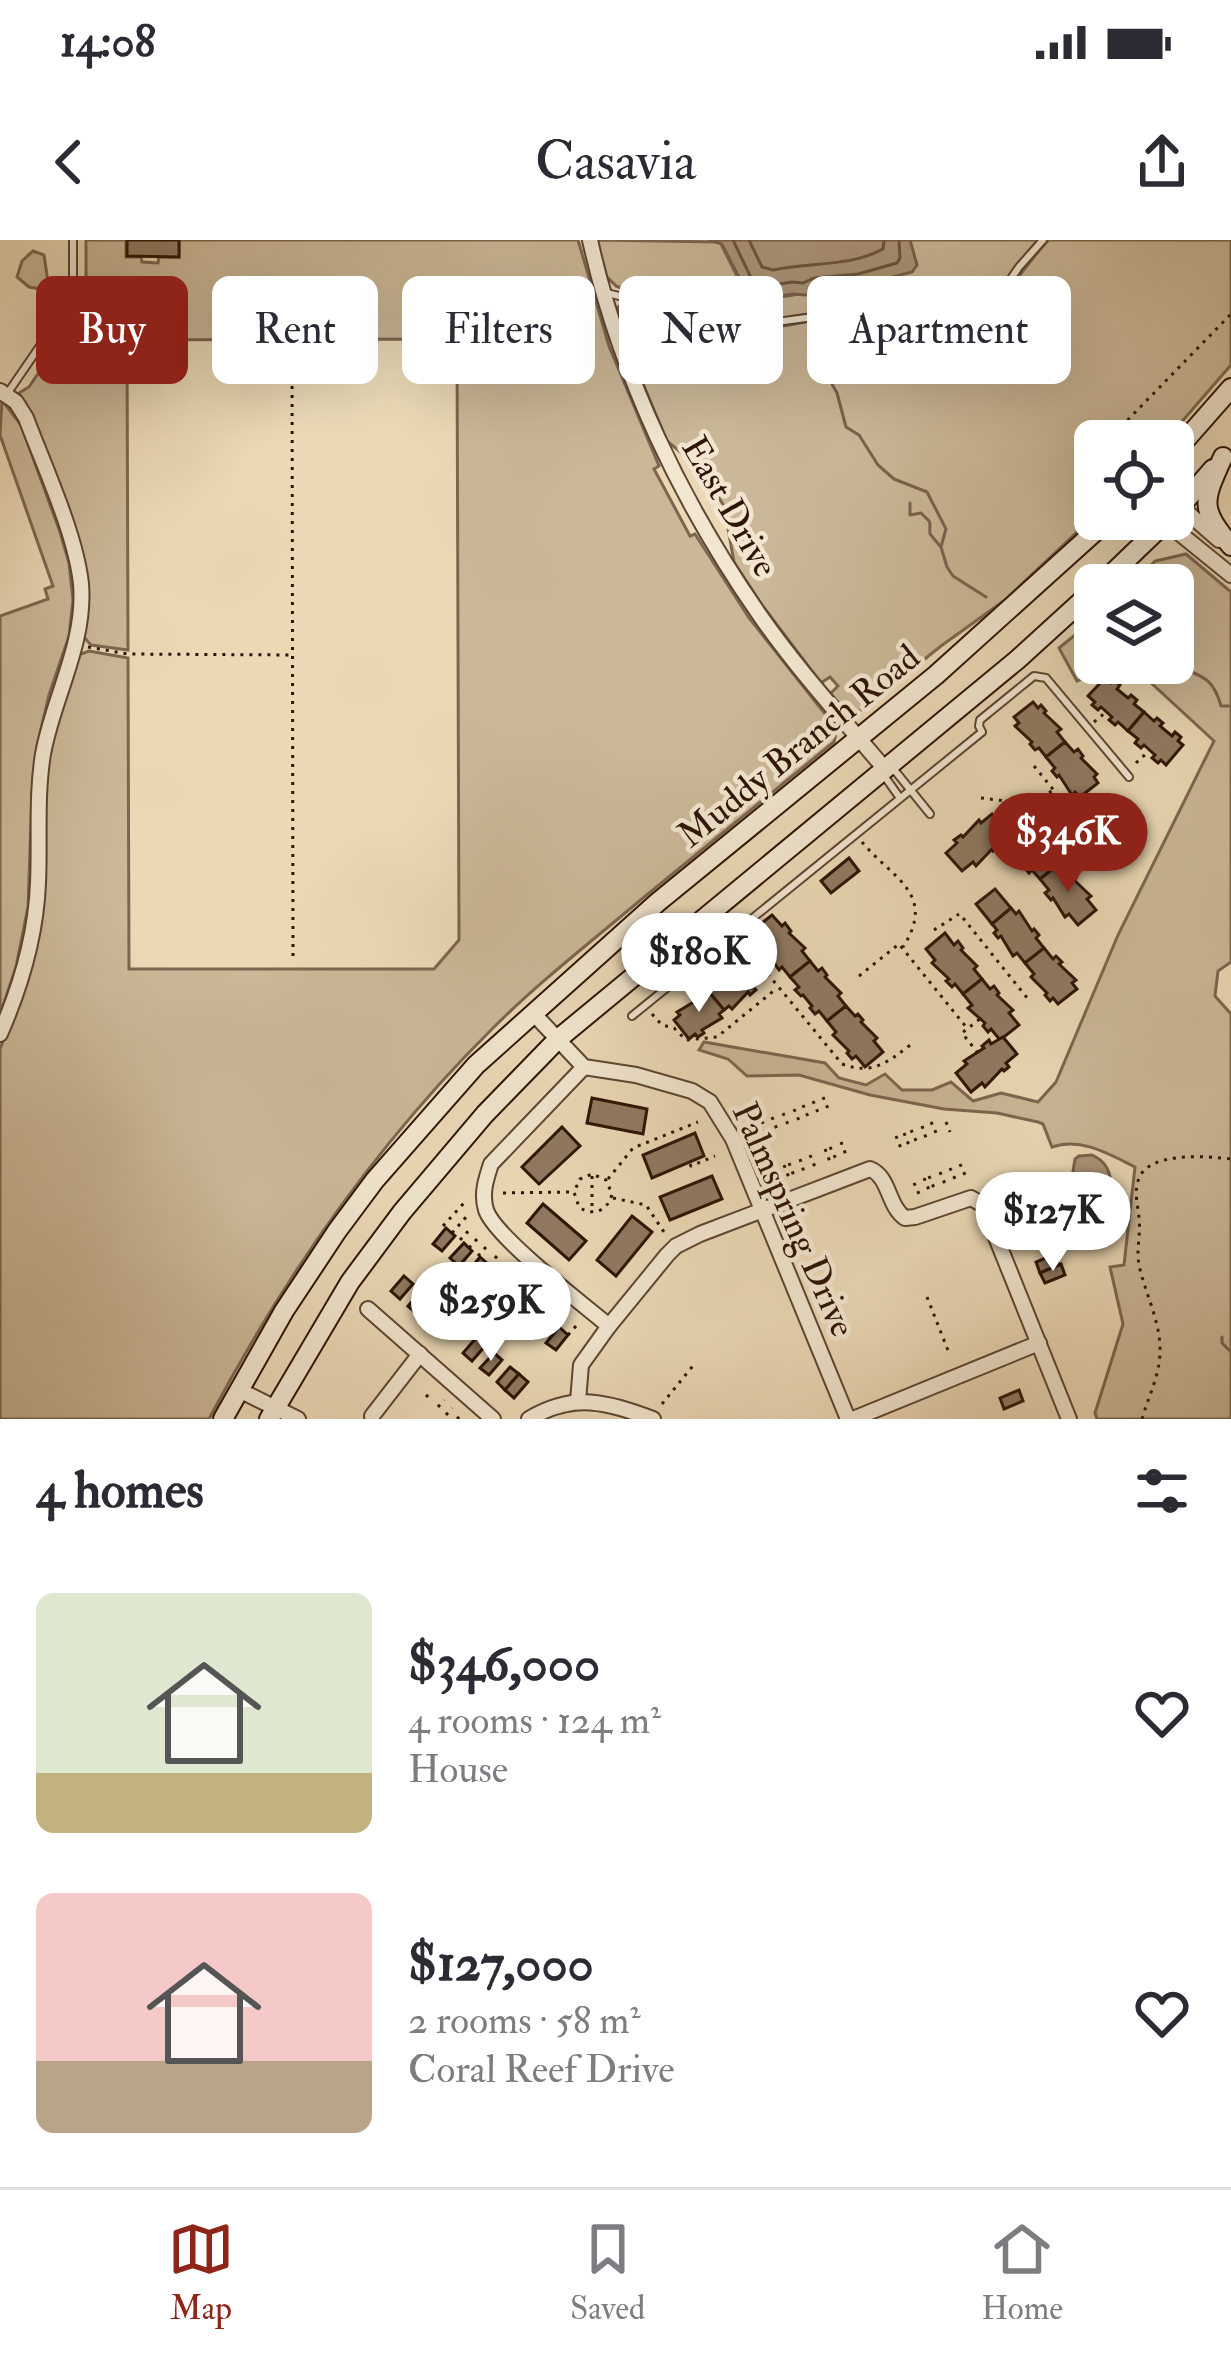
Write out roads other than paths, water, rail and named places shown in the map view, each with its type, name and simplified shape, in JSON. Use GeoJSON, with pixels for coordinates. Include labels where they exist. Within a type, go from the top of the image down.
{"type":"FeatureCollection","features":[{"type":"Feature","properties":{"kind":"main road"},"geometry":{"type":"LineString","coordinates":[[1194,430],[1231,388]]}},
{"type":"Feature","properties":{"kind":"main road","name":"Muddy Branch Road"},"geometry":{"type":"LineString","coordinates":[[1194,489],[1227,452]]}},
{"type":"Feature","properties":{"kind":"main road"},"geometry":{"type":"LineString","coordinates":[[1227,452],[1207,508],[1212,524],[1231,548]]}},
{"type":"Feature","properties":{"kind":"main road","name":"Muddy Branch Road"},"geometry":{"type":"LineString","coordinates":[[223,1419],[284,1311],[337,1231],[375,1180],[476,1065],[658,902],[859,739],[1087,540]]}},
{"type":"Feature","properties":{"kind":"main road","name":"Muddy Branch Road"},"geometry":{"type":"LineString","coordinates":[[1120,564],[1145,540]]}},
{"type":"Feature","properties":{"kind":"main road","name":"Muddy Branch Road"},"geometry":{"type":"LineString","coordinates":[[272,1413],[350,1282],[484,1114],[558,1040],[1074,608]]}},
{"type":"Feature","properties":{"kind":"street","name":"East Drive"},"geometry":{"type":"LineString","coordinates":[[590,240],[632,378],[659,443],[712,539],[764,620],[884,768]]}},
{"type":"Feature","properties":{"kind":"street"},"geometry":{"type":"LineString","coordinates":[[0,1034],[21,980],[33,929],[44,750],[75,643],[81,597],[72,544],[26,418],[4,393]]}},
{"type":"Feature","properties":{"kind":"street"},"geometry":{"type":"LineString","coordinates":[[1194,527],[1231,548]]}},
{"type":"Feature","properties":{"kind":"street"},"geometry":{"type":"LineString","coordinates":[[1194,537],[1231,575]]}},
{"type":"Feature","properties":{"kind":"street"},"geometry":{"type":"LineString","coordinates":[[532,1012],[584,1067],[490,1164],[484,1182],[485,1207],[499,1230],[609,1326]]}},
{"type":"Feature","properties":{"kind":"street","name":"Palmspring Drive"},"geometry":{"type":"LineString","coordinates":[[584,1067],[636,1075],[692,1091],[710,1102],[733,1138],[850,1419]]}},
{"type":"Feature","properties":{"kind":"street"},"geometry":{"type":"LineString","coordinates":[[578,1401],[581,1365],[676,1246],[865,1169],[879,1173],[893,1206],[905,1217],[967,1198],[976,1198],[983,1205],[1069,1419]]}},
{"type":"Feature","properties":{"kind":"street"},"geometry":{"type":"LineString","coordinates":[[368,1309],[493,1419]]}},
{"type":"Feature","properties":{"kind":"street"},"geometry":{"type":"LineString","coordinates":[[850,1419],[888,1412],[1039,1343]]}},
{"type":"Feature","properties":{"kind":"street"},"geometry":{"type":"LineString","coordinates":[[372,1416],[420,1354]]}},
{"type":"Feature","properties":{"kind":"street"},"geometry":{"type":"LineString","coordinates":[[239,1390],[272,1413],[298,1419]]}},
{"type":"Feature","properties":{"kind":"street"},"geometry":{"type":"LineString","coordinates":[[529,1419],[548,1408],[578,1401],[653,1419]]}},
{"type":"Feature","properties":{"kind":"lane"},"geometry":{"type":"LineString","coordinates":[[4,393],[68,305],[73,288],[73,240]]}},
{"type":"Feature","properties":{"kind":"lane"},"geometry":{"type":"LineString","coordinates":[[603,292],[736,325],[886,307],[956,315],[974,311],[999,296],[1043,240]]}},
{"type":"Feature","properties":{"kind":"lane"},"geometry":{"type":"LineString","coordinates":[[632,1016],[982,732],[980,720],[1037,675],[1046,678],[1129,778]]}},
{"type":"Feature","properties":{"kind":"lane"},"geometry":{"type":"LineString","coordinates":[[900,798],[885,781],[884,768],[896,772],[931,814]]}},
{"type":"Feature","properties":{"kind":"water"},"geometry":{"type":"Polygon","coordinates":[[[708,240],[910,240],[917,265],[912,272],[896,276],[807,276],[807,294],[783,296],[783,276],[738,276],[722,244],[708,240]]]}},
{"type":"Feature","properties":{"kind":"water"},"geometry":{"type":"Polygon","coordinates":[[[1092,1155],[1108,1169],[1110,1179],[1109,1201],[1097,1236],[1090,1230],[1072,1178],[1075,1159],[1092,1155]]]}},
{"type":"Feature","properties":{"kind":"waterway"},"geometry":{"type":"LineString","coordinates":[[832,384],[846,427],[859,435],[878,465],[894,479],[927,492],[946,529],[941,547],[953,576],[986,597]]}},
{"type":"Feature","properties":{"kind":"waterway"},"geometry":{"type":"LineString","coordinates":[[910,503],[910,515],[921,513],[930,522],[930,534],[940,546]]}},
{"type":"Feature","properties":{"kind":"waterway"},"geometry":{"type":"LineString","coordinates":[[1194,673],[1213,687],[1221,706],[1231,706]]}},
{"type":"Feature","properties":{"kind":"waterway"},"geometry":{"type":"LineString","coordinates":[[1222,1337],[1231,1352]]}}]}
